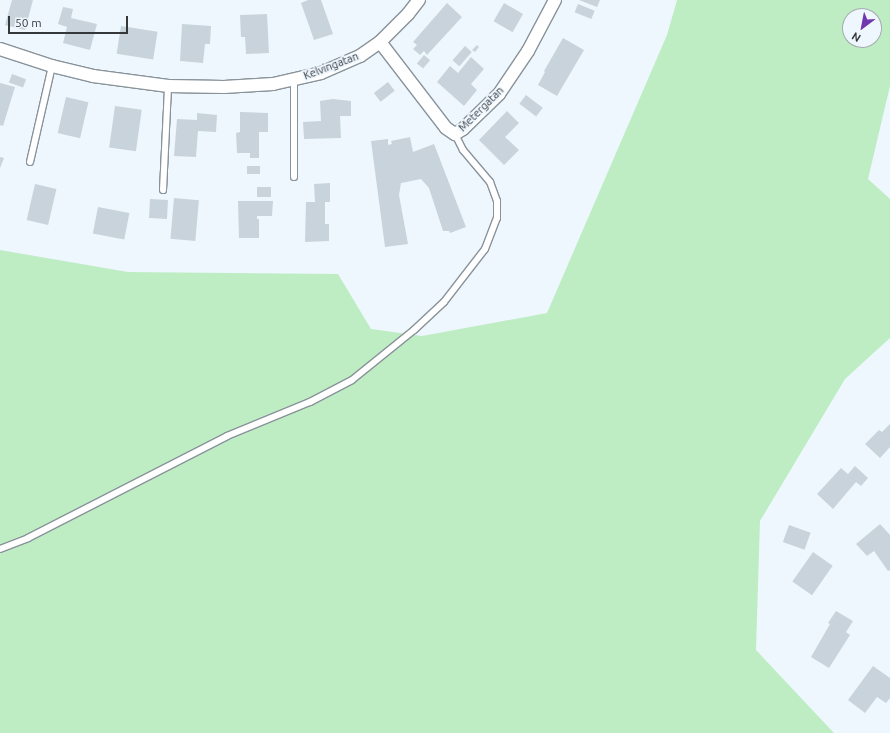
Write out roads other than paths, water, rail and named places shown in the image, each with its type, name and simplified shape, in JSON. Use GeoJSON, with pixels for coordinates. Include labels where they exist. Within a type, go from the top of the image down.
{"type":"FeatureCollection","features":[{"type":"Feature","properties":{"kind":"street","name":"Kelvingatan"},"geometry":{"type":"LineString","coordinates":[[0,49],[52,66],[93,76],[168,86],[238,86],[273,84],[321,73],[360,56],[380,42],[408,14],[419,0]]}},
{"type":"Feature","properties":{"kind":"street","name":"Metergatan"},"geometry":{"type":"LineString","coordinates":[[380,42],[446,128],[455,134],[463,129],[499,94],[528,51],[555,0]]}},
{"type":"Feature","properties":{"kind":"lane"},"geometry":{"type":"LineString","coordinates":[[30,162],[52,66]]}},
{"type":"Feature","properties":{"kind":"lane","name":"Kelvingatan"},"geometry":{"type":"LineString","coordinates":[[294,80],[294,177]]}},
{"type":"Feature","properties":{"kind":"lane"},"geometry":{"type":"LineString","coordinates":[[163,190],[168,86]]}},
{"type":"Feature","properties":{"kind":"lane"},"geometry":{"type":"LineString","coordinates":[[0,549],[28,538],[227,436],[310,402],[352,380],[414,330],[444,302],[485,249],[497,218],[497,201],[490,182],[463,150],[455,134]]}}]}
